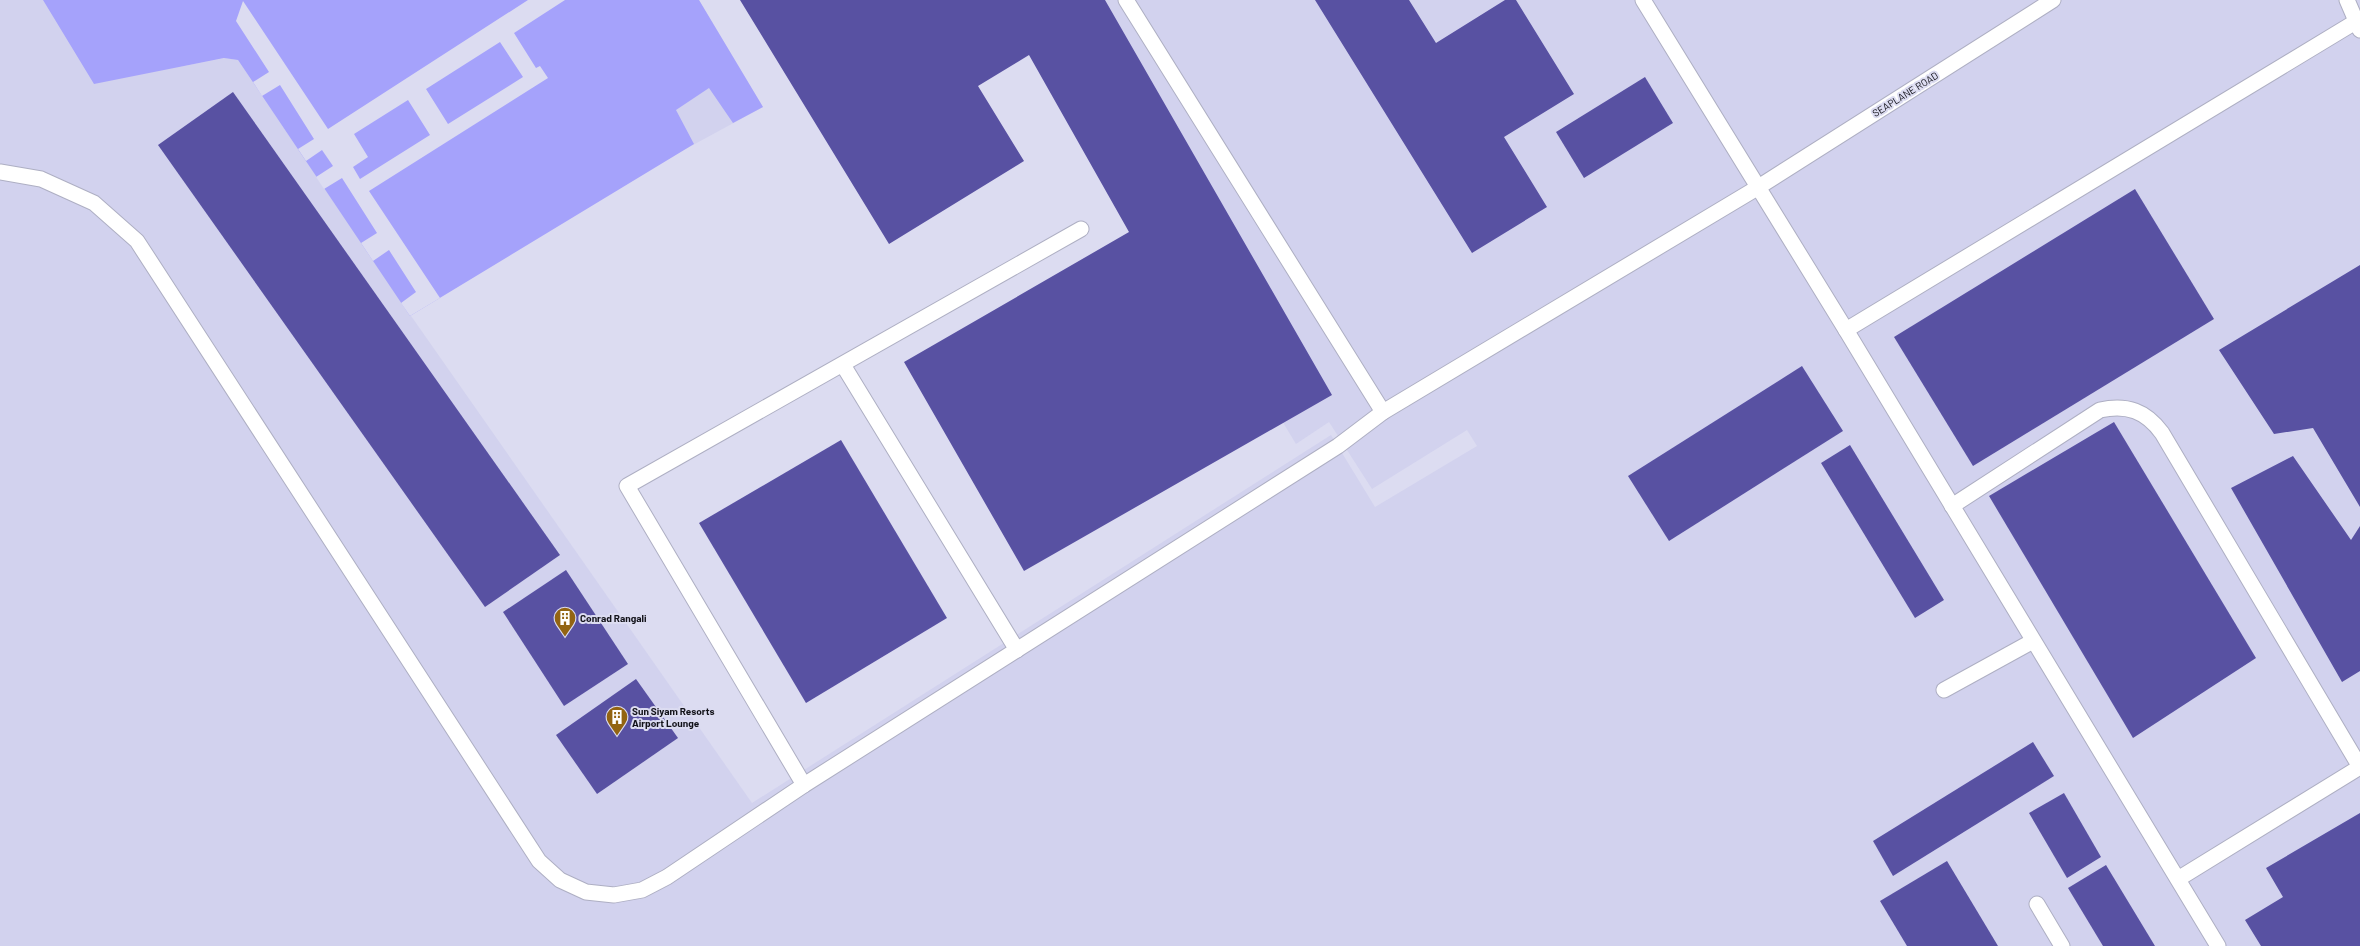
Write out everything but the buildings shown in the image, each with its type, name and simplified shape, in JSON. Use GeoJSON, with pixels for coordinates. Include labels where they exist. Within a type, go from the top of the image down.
{"type":"FeatureCollection","features":[{"type":"Feature","properties":{"kind":"lane"},"geometry":{"type":"LineString","coordinates":[[1126,0],[1383,412]]}},
{"type":"Feature","properties":{"kind":"lane"},"geometry":{"type":"LineString","coordinates":[[1643,0],[1757,188],[1846,330],[2218,946]]}},
{"type":"Feature","properties":{"kind":"lane","name":"SEAPLANE ROAD"},"geometry":{"type":"LineString","coordinates":[[0,172],[41,179],[94,203],[137,241],[539,861],[560,880],[586,892],[614,896],[642,890],[667,877],[804,785],[1338,446],[1383,412],[1757,188],[2053,0]]}},
{"type":"Feature","properties":{"kind":"lane"},"geometry":{"type":"LineString","coordinates":[[1846,330],[2358,25],[2347,0]]}},
{"type":"Feature","properties":{"kind":"lane"},"geometry":{"type":"LineString","coordinates":[[804,785],[627,486],[843,366],[1081,229]]}},
{"type":"Feature","properties":{"kind":"lane"},"geometry":{"type":"LineString","coordinates":[[843,366],[1017,650]]}},
{"type":"Feature","properties":{"kind":"lane"},"geometry":{"type":"LineString","coordinates":[[1952,506],[2100,410],[2114,407],[2128,408],[2142,413],[2154,422],[2162,433],[2360,767],[2178,879]]}},
{"type":"Feature","properties":{"kind":"lane"},"geometry":{"type":"LineString","coordinates":[[1944,690],[2033,641]]}},
{"type":"Feature","properties":{"kind":"lane"},"geometry":{"type":"LineString","coordinates":[[2037,904],[2062,946]]}},
{"type":"Feature","properties":{"kind":"shaded area"},"geometry":{"type":"Polygon","coordinates":[[[0,0],[699,0],[763,107],[402,303],[752,803],[1331,435],[1375,507],[1477,446],[1467,430],[1372,489],[1329,422],[1296,444],[1027,0],[2360,0],[2360,946],[0,946],[0,0]],[[237,53],[178,67],[225,58],[238,60],[381,272],[237,53]]]}},
{"type":"Feature","properties":{"kind":"shaded area"},"geometry":{"type":"Polygon","coordinates":[[[43,0],[699,0],[763,107],[733,123],[709,88],[676,110],[694,144],[410,316],[238,60],[224,58],[94,84],[43,0]]]}},
{"type":"Feature","properties":{"kind":"pier"},"geometry":{"type":"Polygon","coordinates":[[[528,0],[565,0],[514,33],[536,68],[540,66],[548,78],[369,191],[440,298],[410,316],[401,303],[416,292],[389,250],[373,261],[361,243],[377,233],[342,178],[324,189],[316,177],[333,166],[322,150],[306,161],[298,149],[314,139],[280,85],[262,96],[253,82],[269,72],[236,21],[243,1],[328,129],[528,0]],[[500,42],[426,89],[448,124],[523,77],[500,42]],[[408,100],[354,134],[368,157],[353,167],[360,179],[430,135],[408,100]]]}},
{"type":"Feature","properties":{"kind":"place","name":"Conrad Rangali"},"geometry":{"type":"Point","coordinates":[565,638]}},
{"type":"Feature","properties":{"kind":"place","name":"Sun Siyam Resorts Airport Lounge"},"geometry":{"type":"Point","coordinates":[617,736]}}]}
